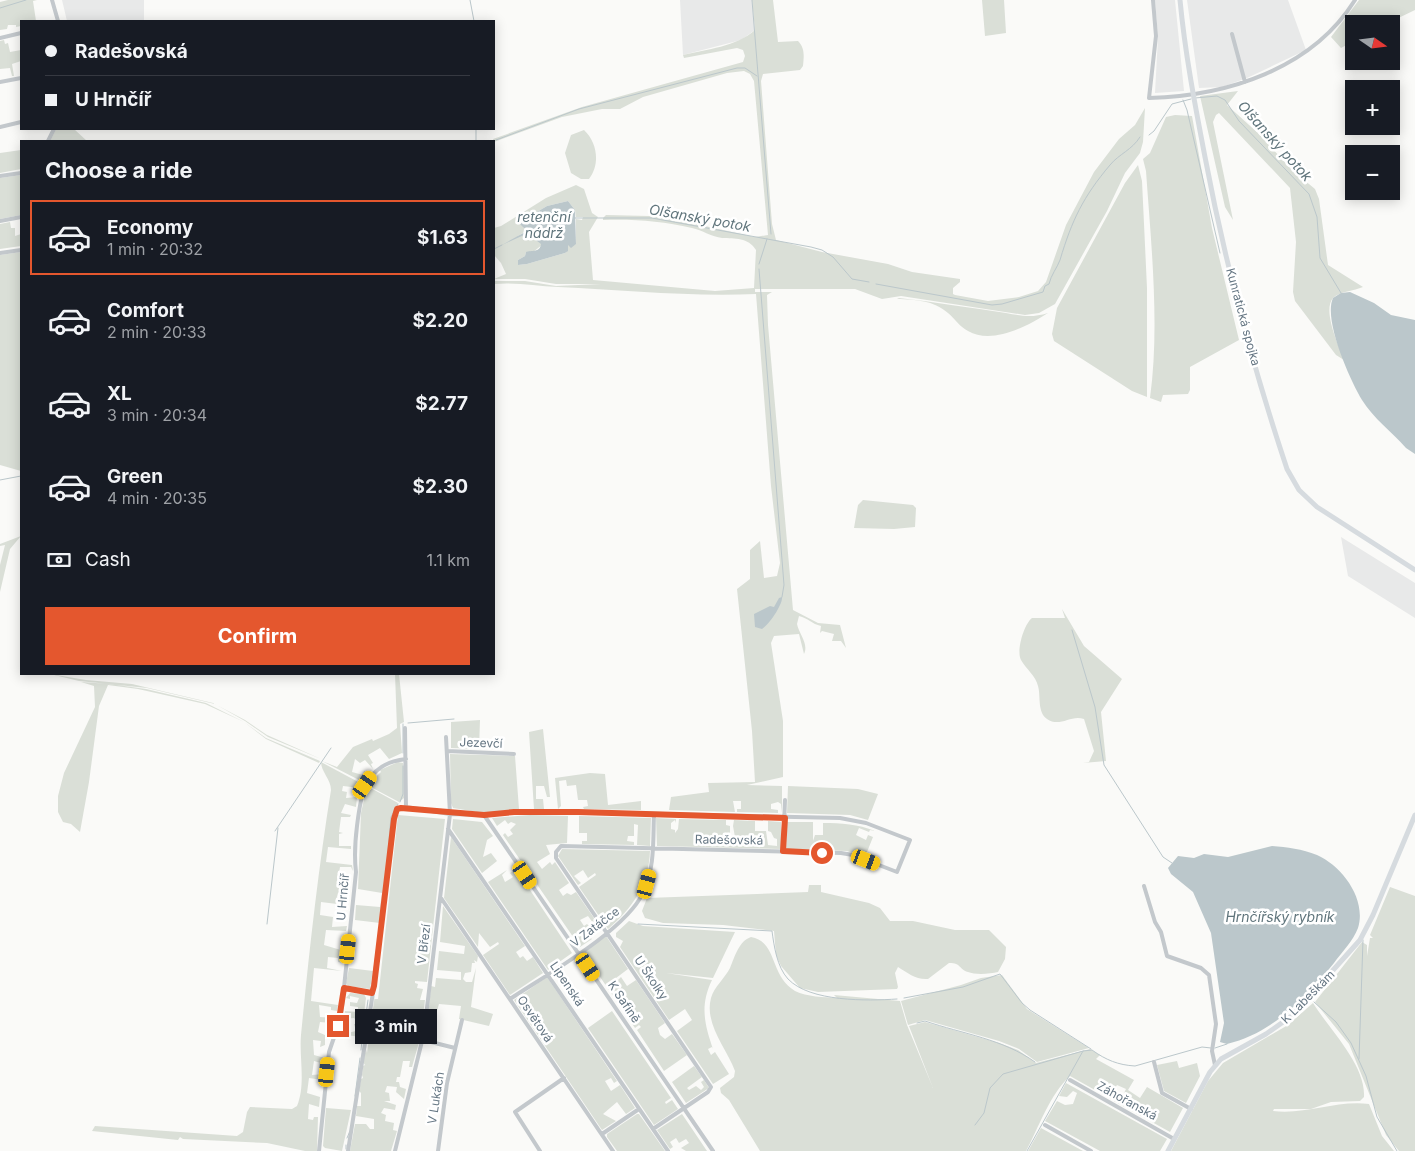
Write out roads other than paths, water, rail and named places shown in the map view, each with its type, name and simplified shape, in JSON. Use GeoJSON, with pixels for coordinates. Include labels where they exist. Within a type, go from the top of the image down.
{"type":"FeatureCollection","features":[{"type":"Feature","properties":{"kind":"main road","name":"Kunratická spojka"},"geometry":{"type":"LineString","coordinates":[[1180,0],[1191,87],[1215,208],[1236,294],[1287,469],[1299,490],[1317,507],[1415,570]]}},
{"type":"Feature","properties":{"kind":"main road","name":"K Labeškám"},"geometry":{"type":"LineString","coordinates":[[1168,1151],[1215,1065],[1225,1055],[1266,1034],[1293,1015],[1360,940],[1370,921],[1415,815]]}},
{"type":"Feature","properties":{"kind":"street"},"geometry":{"type":"LineString","coordinates":[[52,0],[58,20]]}},
{"type":"Feature","properties":{"kind":"street"},"geometry":{"type":"LineString","coordinates":[[1153,0],[1156,36],[1149,98],[1213,91],[1245,82],[1268,72],[1310,49],[1335,27],[1355,0]]}},
{"type":"Feature","properties":{"kind":"street"},"geometry":{"type":"LineString","coordinates":[[0,38],[20,33]]}},
{"type":"Feature","properties":{"kind":"street"},"geometry":{"type":"LineString","coordinates":[[1232,34],[1245,82]]}},
{"type":"Feature","properties":{"kind":"street"},"geometry":{"type":"LineString","coordinates":[[0,82],[20,78]]}},
{"type":"Feature","properties":{"kind":"street"},"geometry":{"type":"LineString","coordinates":[[0,127],[20,122]]}},
{"type":"Feature","properties":{"kind":"street"},"geometry":{"type":"LineString","coordinates":[[0,176],[20,173]]}},
{"type":"Feature","properties":{"kind":"street"},"geometry":{"type":"LineString","coordinates":[[0,221],[20,217]]}},
{"type":"Feature","properties":{"kind":"street"},"geometry":{"type":"LineString","coordinates":[[0,254],[20,250]]}},
{"type":"Feature","properties":{"kind":"street"},"geometry":{"type":"LineString","coordinates":[[405,728],[406,808]]}},
{"type":"Feature","properties":{"kind":"street","name":"V Březí"},"geometry":{"type":"LineString","coordinates":[[395,1151],[423,1040],[450,814],[446,737]]}},
{"type":"Feature","properties":{"kind":"street","name":"Jezevčí"},"geometry":{"type":"LineString","coordinates":[[447,751],[514,754]]}},
{"type":"Feature","properties":{"kind":"street","name":"U Hrnčíř"},"geometry":{"type":"LineString","coordinates":[[320,1151],[329,1052],[340,1020],[344,988],[356,872],[354,856],[362,792],[372,775],[379,768],[390,762],[406,759]]}},
{"type":"Feature","properties":{"kind":"street"},"geometry":{"type":"LineString","coordinates":[[783,851],[785,800]]}},
{"type":"Feature","properties":{"kind":"street"},"geometry":{"type":"LineString","coordinates":[[348,1151],[372,993],[394,819],[397,809],[406,808],[450,814],[484,815],[514,812],[785,818]]}},
{"type":"Feature","properties":{"kind":"street","name":"V Zatáčce"},"geometry":{"type":"LineString","coordinates":[[510,999],[607,933],[626,917],[643,893],[652,861],[654,814]]}},
{"type":"Feature","properties":{"kind":"street","name":"K Safině"},"geometry":{"type":"LineString","coordinates":[[484,815],[713,1151]]}},
{"type":"Feature","properties":{"kind":"street","name":"Radešovská"},"geometry":{"type":"LineString","coordinates":[[556,852],[562,846],[783,851],[853,855],[897,872],[910,840],[851,819],[785,818]]}},
{"type":"Feature","properties":{"kind":"street","name":"Lipenská"},"geometry":{"type":"LineString","coordinates":[[448,829],[668,1151]]}},
{"type":"Feature","properties":{"kind":"street","name":"U Školky"},"geometry":{"type":"LineString","coordinates":[[556,852],[556,858],[711,1087],[708,1092],[684,1108]]}},
{"type":"Feature","properties":{"kind":"street"},"geometry":{"type":"LineString","coordinates":[[1144,886],[1155,922],[1161,932],[1167,956],[1201,968],[1209,975],[1216,1024],[1212,1051],[1215,1065]]}},
{"type":"Feature","properties":{"kind":"street","name":"Osvětová"},"geometry":{"type":"LineString","coordinates":[[440,898],[613,1151]]}},
{"type":"Feature","properties":{"kind":"street"},"geometry":{"type":"LineString","coordinates":[[344,988],[372,993]]}},
{"type":"Feature","properties":{"kind":"street","name":"V Lukách"},"geometry":{"type":"LineString","coordinates":[[438,1151],[447,1083],[462,1020]]}},
{"type":"Feature","properties":{"kind":"street"},"geometry":{"type":"LineString","coordinates":[[423,1040],[455,1048]]}},
{"type":"Feature","properties":{"kind":"street"},"geometry":{"type":"LineString","coordinates":[[1154,1062],[1162,1093],[1191,1108]]}},
{"type":"Feature","properties":{"kind":"street"},"geometry":{"type":"LineString","coordinates":[[540,1151],[515,1112],[564,1078]]}},
{"type":"Feature","properties":{"kind":"street","name":"Záhořanská"},"geometry":{"type":"LineString","coordinates":[[1070,1080],[1174,1139]]}},
{"type":"Feature","properties":{"kind":"street"},"geometry":{"type":"LineString","coordinates":[[653,1129],[684,1108]]}},
{"type":"Feature","properties":{"kind":"street"},"geometry":{"type":"LineString","coordinates":[[602,1134],[639,1109]]}},
{"type":"Feature","properties":{"kind":"street"},"geometry":{"type":"LineString","coordinates":[[1045,1125],[1091,1151]]}},
{"type":"Feature","properties":{"kind":"water","name":"retenční nádrž"},"geometry":{"type":"Polygon","coordinates":[[[568,201],[575,210],[576,244],[571,248],[568,245],[568,251],[565,253],[518,265],[518,260],[525,256],[526,252],[539,249],[541,244],[532,237],[532,234],[524,235],[502,245],[525,232],[520,222],[547,206],[568,201]]]}},
{"type":"Feature","properties":{"kind":"water"},"geometry":{"type":"Polygon","coordinates":[[[1350,292],[1374,303],[1391,315],[1415,320],[1415,454],[1406,448],[1366,407],[1345,365],[1335,335],[1331,308],[1333,298],[1341,293],[1350,292]]]}},
{"type":"Feature","properties":{"kind":"water"},"geometry":{"type":"Polygon","coordinates":[[[782,597],[778,609],[768,623],[762,629],[755,627],[754,614],[770,606],[774,607],[779,598],[782,597]]]}},
{"type":"Feature","properties":{"kind":"water","name":"Hrnčířský rybník"},"geometry":{"type":"Polygon","coordinates":[[[1272,846],[1317,855],[1335,867],[1343,875],[1356,895],[1360,917],[1358,928],[1334,963],[1300,1001],[1259,1032],[1227,1044],[1220,1042],[1224,1023],[1211,933],[1193,892],[1171,874],[1168,868],[1178,856],[1194,858],[1204,854],[1228,857],[1272,846]]]}},
{"type":"Feature","properties":{"kind":"waterway"},"geometry":{"type":"LineString","coordinates":[[0,8],[26,0]]}},
{"type":"Feature","properties":{"kind":"waterway"},"geometry":{"type":"LineString","coordinates":[[470,0],[474,20]]}},
{"type":"Feature","properties":{"kind":"waterway"},"geometry":{"type":"LineString","coordinates":[[752,0],[771,234]]}},
{"type":"Feature","properties":{"kind":"waterway"},"geometry":{"type":"LineString","coordinates":[[496,140],[579,109],[737,68],[745,68],[757,76]]}},
{"type":"Feature","properties":{"kind":"waterway","name":"Olšanský potok"},"geometry":{"type":"LineString","coordinates":[[1195,98],[1217,96],[1225,100],[1239,121],[1309,194],[1317,217],[1320,258],[1341,293]]}},
{"type":"Feature","properties":{"kind":"waterway","name":"Olšanský potok"},"geometry":{"type":"LineString","coordinates":[[1149,135],[1154,131],[1172,104],[1191,99]]}},
{"type":"Feature","properties":{"kind":"waterway"},"geometry":{"type":"LineString","coordinates":[[1183,100],[1187,110],[1220,253]]}},
{"type":"Feature","properties":{"kind":"waterway"},"geometry":{"type":"LineString","coordinates":[[476,130],[476,140]]}},
{"type":"Feature","properties":{"kind":"waterway","name":"Olšanský potok"},"geometry":{"type":"LineString","coordinates":[[876,284],[992,305],[1002,304],[1043,292],[1059,263],[1069,233],[1085,199],[1110,165],[1140,137]]}},
{"type":"Feature","properties":{"kind":"waterway","name":"Olšanský potok"},"geometry":{"type":"LineString","coordinates":[[575,218],[652,218],[811,247],[822,250],[833,257],[852,279],[869,282]]}},
{"type":"Feature","properties":{"kind":"waterway"},"geometry":{"type":"LineString","coordinates":[[759,264],[767,239]]}},
{"type":"Feature","properties":{"kind":"waterway","name":"Olšanský potok"},"geometry":{"type":"LineString","coordinates":[[495,248],[502,245]]}},
{"type":"Feature","properties":{"kind":"waterway"},"geometry":{"type":"LineString","coordinates":[[759,269],[784,585],[782,597]]}},
{"type":"Feature","properties":{"kind":"waterway","name":"Olšanský potok"},"geometry":{"type":"LineString","coordinates":[[0,480],[20,476]]}},
{"type":"Feature","properties":{"kind":"waterway"},"geometry":{"type":"LineString","coordinates":[[1072,630],[1095,707],[1104,765],[1163,857],[1172,863]]}},
{"type":"Feature","properties":{"kind":"waterway"},"geometry":{"type":"LineString","coordinates":[[408,723],[454,719]]}},
{"type":"Feature","properties":{"kind":"waterway"},"geometry":{"type":"LineString","coordinates":[[403,724],[403,753]]}},
{"type":"Feature","properties":{"kind":"waterway"},"geometry":{"type":"LineString","coordinates":[[275,831],[331,748]]}},
{"type":"Feature","properties":{"kind":"waterway"},"geometry":{"type":"LineString","coordinates":[[400,802],[403,794],[403,766]]}},
{"type":"Feature","properties":{"kind":"waterway"},"geometry":{"type":"LineString","coordinates":[[387,862],[391,817],[398,804]]}},
{"type":"Feature","properties":{"kind":"waterway"},"geometry":{"type":"LineString","coordinates":[[267,924],[278,828]]}},
{"type":"Feature","properties":{"kind":"waterway"},"geometry":{"type":"LineString","coordinates":[[372,984],[381,915]]}},
{"type":"Feature","properties":{"kind":"waterway"},"geometry":{"type":"LineString","coordinates":[[638,924],[772,931],[781,969],[788,979],[798,987],[824,996],[855,1000],[897,999]]}},
{"type":"Feature","properties":{"kind":"waterway"},"geometry":{"type":"LineString","coordinates":[[1359,1059],[1363,940]]}},
{"type":"Feature","properties":{"kind":"waterway"},"geometry":{"type":"LineString","coordinates":[[904,998],[963,987],[1000,974],[1022,1003],[1030,1010],[1091,1049]]}},
{"type":"Feature","properties":{"kind":"waterway"},"geometry":{"type":"LineString","coordinates":[[365,1022],[368,1000]]}},
{"type":"Feature","properties":{"kind":"waterway"},"geometry":{"type":"LineString","coordinates":[[1314,1002],[1336,1022],[1351,1043],[1366,1076],[1377,1117],[1397,1151]]}},
{"type":"Feature","properties":{"kind":"waterway"},"geometry":{"type":"LineString","coordinates":[[917,1023],[925,1021],[996,1042],[1023,1054],[1035,1062]]}},
{"type":"Feature","properties":{"kind":"waterway"},"geometry":{"type":"LineString","coordinates":[[361,1050],[363,1031]]}},
{"type":"Feature","properties":{"kind":"waterway"},"geometry":{"type":"LineString","coordinates":[[1215,1048],[1227,1044]]}},
{"type":"Feature","properties":{"kind":"waterway"},"geometry":{"type":"LineString","coordinates":[[1027,1151],[1083,1051],[1092,1050],[1112,1061],[1135,1066],[1202,1047],[1211,1048]]}},
{"type":"Feature","properties":{"kind":"waterway"},"geometry":{"type":"LineString","coordinates":[[975,1125],[984,1113],[990,1088],[1003,1074],[1083,1051]]}},
{"type":"Feature","properties":{"kind":"waterway"},"geometry":{"type":"LineString","coordinates":[[355,1096],[360,1058]]}},
{"type":"Feature","properties":{"kind":"waterway"},"geometry":{"type":"LineString","coordinates":[[347,1138],[350,1131]]}}]}
